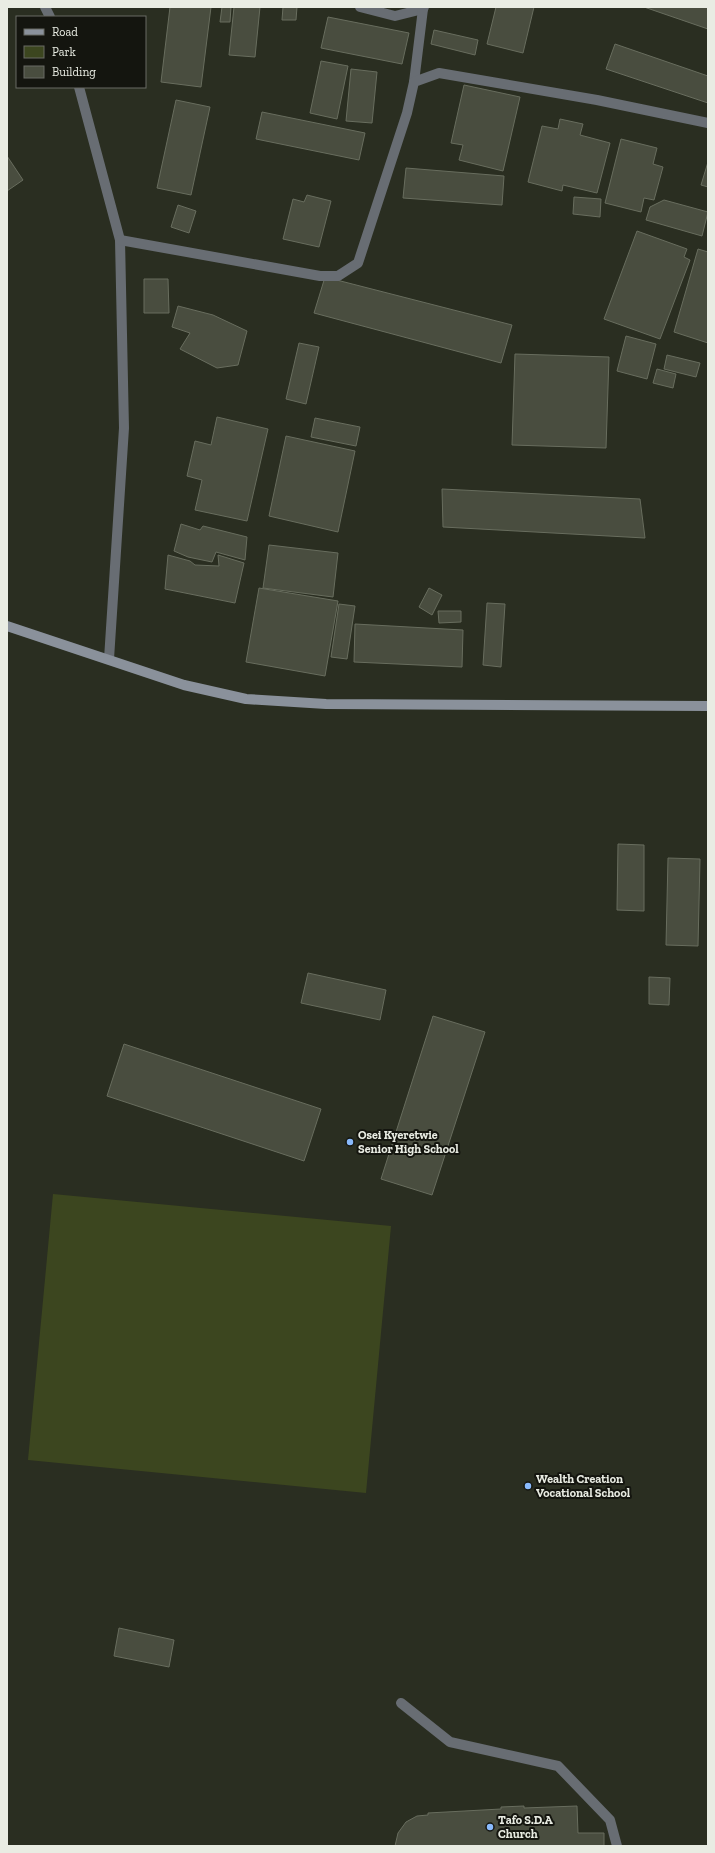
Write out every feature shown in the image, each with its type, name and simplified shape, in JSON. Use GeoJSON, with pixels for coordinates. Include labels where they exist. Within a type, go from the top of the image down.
{"type":"FeatureCollection","features":[{"type":"Feature","properties":{"kind":"street"},"geometry":{"type":"LineString","coordinates":[[45,7],[50,16]]}},
{"type":"Feature","properties":{"kind":"street"},"geometry":{"type":"LineString","coordinates":[[120,240],[320,276],[338,276],[358,263],[407,112],[414,82],[424,8],[395,16],[360,7]]}},
{"type":"Feature","properties":{"kind":"street"},"geometry":{"type":"LineString","coordinates":[[414,82],[439,73],[597,100],[708,123]]}},
{"type":"Feature","properties":{"kind":"street"},"geometry":{"type":"LineString","coordinates":[[80,88],[120,240],[124,428],[109,659]]}},
{"type":"Feature","properties":{"kind":"street"},"geometry":{"type":"LineString","coordinates":[[7,626],[184,685],[246,699],[326,704],[708,706]]}},
{"type":"Feature","properties":{"kind":"street"},"geometry":{"type":"LineString","coordinates":[[401,1703],[450,1742],[558,1766],[610,1820],[617,1846]]}},
{"type":"Feature","properties":{"kind":"green space"},"geometry":{"type":"Polygon","coordinates":[[[53,1194],[391,1226],[366,1493],[28,1460],[53,1194]]]}},
{"type":"Feature","properties":{"kind":"building"},"geometry":{"type":"Polygon","coordinates":[[[170,7],[211,7],[201,87],[161,82],[170,7]]]}},
{"type":"Feature","properties":{"kind":"building"},"geometry":{"type":"Polygon","coordinates":[[[222,7],[231,7],[230,22],[220,22],[222,7]]]}},
{"type":"Feature","properties":{"kind":"building"},"geometry":{"type":"Polygon","coordinates":[[[234,7],[260,7],[255,57],[229,55],[234,7]]]}},
{"type":"Feature","properties":{"kind":"building"},"geometry":{"type":"Polygon","coordinates":[[[283,7],[297,7],[296,20],[282,20],[283,7]]]}},
{"type":"Feature","properties":{"kind":"building"},"geometry":{"type":"Polygon","coordinates":[[[496,7],[534,7],[523,53],[487,44],[496,7]]]}},
{"type":"Feature","properties":{"kind":"building"},"geometry":{"type":"Polygon","coordinates":[[[644,7],[708,7],[708,29],[644,7]]]}},
{"type":"Feature","properties":{"kind":"building"},"geometry":{"type":"Polygon","coordinates":[[[328,17],[409,33],[402,64],[321,48],[328,17]]]}},
{"type":"Feature","properties":{"kind":"building"},"geometry":{"type":"Polygon","coordinates":[[[434,30],[478,40],[475,55],[431,44],[434,30]]]}},
{"type":"Feature","properties":{"kind":"building"},"geometry":{"type":"Polygon","coordinates":[[[615,44],[708,76],[708,103],[606,69],[615,44]]]}},
{"type":"Feature","properties":{"kind":"building"},"geometry":{"type":"Polygon","coordinates":[[[321,61],[348,66],[337,119],[310,113],[321,61]]]}},
{"type":"Feature","properties":{"kind":"building"},"geometry":{"type":"Polygon","coordinates":[[[351,69],[377,72],[372,123],[346,121],[351,69]]]}},
{"type":"Feature","properties":{"kind":"building"},"geometry":{"type":"Polygon","coordinates":[[[464,85],[520,97],[503,171],[459,160],[463,145],[451,143],[464,85]]]}},
{"type":"Feature","properties":{"kind":"building"},"geometry":{"type":"Polygon","coordinates":[[[176,100],[210,107],[191,195],[157,188],[176,100]]]}},
{"type":"Feature","properties":{"kind":"building"},"geometry":{"type":"Polygon","coordinates":[[[262,112],[365,133],[359,160],[256,139],[262,112]]]}},
{"type":"Feature","properties":{"kind":"building"},"geometry":{"type":"Polygon","coordinates":[[[560,119],[583,124],[580,135],[610,143],[597,193],[563,185],[562,191],[528,182],[542,126],[558,129],[560,119]]]}},
{"type":"Feature","properties":{"kind":"building"},"geometry":{"type":"Polygon","coordinates":[[[621,139],[657,148],[653,164],[663,167],[654,200],[644,198],[641,212],[605,203],[621,139]]]}},
{"type":"Feature","properties":{"kind":"building"},"geometry":{"type":"Polygon","coordinates":[[[7,156],[23,180],[7,191],[7,156]]]}},
{"type":"Feature","properties":{"kind":"building"},"geometry":{"type":"Polygon","coordinates":[[[708,162],[708,187],[701,185],[708,162]]]}},
{"type":"Feature","properties":{"kind":"building"},"geometry":{"type":"Polygon","coordinates":[[[406,168],[504,176],[502,205],[403,198],[406,168]]]}},
{"type":"Feature","properties":{"kind":"building"},"geometry":{"type":"Polygon","coordinates":[[[307,195],[331,201],[319,247],[283,239],[293,199],[304,202],[307,195]]]}},
{"type":"Feature","properties":{"kind":"building"},"geometry":{"type":"Polygon","coordinates":[[[574,197],[601,199],[600,217],[573,214],[574,197]]]}},
{"type":"Feature","properties":{"kind":"building"},"geometry":{"type":"Polygon","coordinates":[[[664,200],[708,212],[702,236],[646,220],[650,207],[664,200]]]}},
{"type":"Feature","properties":{"kind":"building"},"geometry":{"type":"Polygon","coordinates":[[[178,205],[196,211],[189,233],[171,227],[178,205]]]}},
{"type":"Feature","properties":{"kind":"building"},"geometry":{"type":"Polygon","coordinates":[[[637,231],[687,249],[684,257],[690,260],[660,339],[604,319],[637,231]]]}},
{"type":"Feature","properties":{"kind":"building"},"geometry":{"type":"Polygon","coordinates":[[[698,249],[708,252],[708,343],[674,332],[698,249]]]}},
{"type":"Feature","properties":{"kind":"building"},"geometry":{"type":"Polygon","coordinates":[[[325,277],[512,325],[501,363],[314,313],[325,277]]]}},
{"type":"Feature","properties":{"kind":"building"},"geometry":{"type":"Polygon","coordinates":[[[144,279],[168,279],[169,313],[144,313],[144,279]]]}},
{"type":"Feature","properties":{"kind":"building"},"geometry":{"type":"Polygon","coordinates":[[[178,306],[213,315],[247,331],[238,365],[217,368],[180,349],[190,333],[172,327],[178,306]]]}},
{"type":"Feature","properties":{"kind":"building"},"geometry":{"type":"Polygon","coordinates":[[[626,336],[656,344],[647,379],[617,371],[626,336]]]}},
{"type":"Feature","properties":{"kind":"building"},"geometry":{"type":"Polygon","coordinates":[[[299,343],[319,347],[306,404],[286,399],[299,343]]]}},
{"type":"Feature","properties":{"kind":"building"},"geometry":{"type":"Polygon","coordinates":[[[515,354],[609,357],[606,448],[512,445],[515,354]]]}},
{"type":"Feature","properties":{"kind":"building"},"geometry":{"type":"Polygon","coordinates":[[[667,355],[700,363],[696,377],[664,369],[667,355]]]}},
{"type":"Feature","properties":{"kind":"building"},"geometry":{"type":"Polygon","coordinates":[[[657,369],[676,374],[673,388],[653,383],[657,369]]]}},
{"type":"Feature","properties":{"kind":"building"},"geometry":{"type":"Polygon","coordinates":[[[217,417],[268,429],[247,521],[195,510],[202,480],[187,476],[195,441],[211,445],[217,417]]]}},
{"type":"Feature","properties":{"kind":"building"},"geometry":{"type":"Polygon","coordinates":[[[315,418],[360,427],[356,446],[311,437],[315,418]]]}},
{"type":"Feature","properties":{"kind":"building"},"geometry":{"type":"Polygon","coordinates":[[[286,436],[355,451],[338,532],[269,516],[286,436]]]}},
{"type":"Feature","properties":{"kind":"building"},"geometry":{"type":"Polygon","coordinates":[[[442,489],[640,499],[645,538],[443,527],[442,489]]]}},
{"type":"Feature","properties":{"kind":"building"},"geometry":{"type":"Polygon","coordinates":[[[181,524],[200,530],[203,526],[247,537],[245,560],[216,552],[212,562],[188,557],[174,551],[181,524]]]}},
{"type":"Feature","properties":{"kind":"building"},"geometry":{"type":"Polygon","coordinates":[[[269,545],[338,553],[333,597],[263,588],[269,545]]]}},
{"type":"Feature","properties":{"kind":"building"},"geometry":{"type":"Polygon","coordinates":[[[168,555],[190,561],[195,565],[219,566],[218,555],[244,563],[235,603],[165,589],[168,555]]]}},
{"type":"Feature","properties":{"kind":"building"},"geometry":{"type":"Polygon","coordinates":[[[259,588],[338,601],[325,676],[246,662],[259,588]]]}},
{"type":"Feature","properties":{"kind":"building"},"geometry":{"type":"Polygon","coordinates":[[[429,588],[442,595],[432,615],[419,607],[429,588]]]}},
{"type":"Feature","properties":{"kind":"building"},"geometry":{"type":"Polygon","coordinates":[[[487,603],[505,604],[501,667],[483,665],[487,603]]]}},
{"type":"Feature","properties":{"kind":"building"},"geometry":{"type":"Polygon","coordinates":[[[339,604],[355,606],[347,659],[331,657],[339,604]]]}},
{"type":"Feature","properties":{"kind":"building"},"geometry":{"type":"Polygon","coordinates":[[[438,611],[461,611],[461,622],[439,623],[438,611]]]}},
{"type":"Feature","properties":{"kind":"building"},"geometry":{"type":"Polygon","coordinates":[[[355,624],[463,630],[462,667],[354,662],[355,624]]]}},
{"type":"Feature","properties":{"kind":"building"},"geometry":{"type":"Polygon","coordinates":[[[618,844],[644,845],[644,911],[617,910],[618,844]]]}},
{"type":"Feature","properties":{"kind":"building"},"geometry":{"type":"Polygon","coordinates":[[[668,858],[700,859],[698,946],[666,945],[668,858]]]}},
{"type":"Feature","properties":{"kind":"building"},"geometry":{"type":"Polygon","coordinates":[[[308,973],[386,990],[380,1020],[301,1003],[308,973]]]}},
{"type":"Feature","properties":{"kind":"building"},"geometry":{"type":"Polygon","coordinates":[[[649,977],[670,978],[669,1005],[649,1004],[649,977]]]}},
{"type":"Feature","properties":{"kind":"building"},"geometry":{"type":"Polygon","coordinates":[[[433,1016],[485,1032],[432,1195],[381,1179],[433,1016]]]}},
{"type":"Feature","properties":{"kind":"building"},"geometry":{"type":"Polygon","coordinates":[[[124,1044],[321,1109],[304,1161],[107,1096],[124,1044]]]}},
{"type":"Feature","properties":{"kind":"building"},"geometry":{"type":"Polygon","coordinates":[[[119,1628],[174,1640],[169,1667],[114,1656],[119,1628]]]}},
{"type":"Feature","properties":{"kind":"building","name":"Tafo S.D.A Church"},"geometry":{"type":"Polygon","coordinates":[[[524,1806],[524,1808],[577,1806],[578,1833],[604,1833],[604,1846],[395,1846],[398,1833],[406,1822],[417,1816],[428,1815],[428,1813],[501,1809],[501,1807],[524,1806]]]}},
{"type":"Feature","properties":{"kind":"place","name":"Osei Kyeretwie Senior High School"},"geometry":{"type":"Point","coordinates":[350,1142]}},
{"type":"Feature","properties":{"kind":"place","name":"Wealth Creation Vocational School"},"geometry":{"type":"Point","coordinates":[528,1486]}},
{"type":"Feature","properties":{"kind":"place","name":"Tafo S.D.A Church"},"geometry":{"type":"Point","coordinates":[490,1827]}}]}
